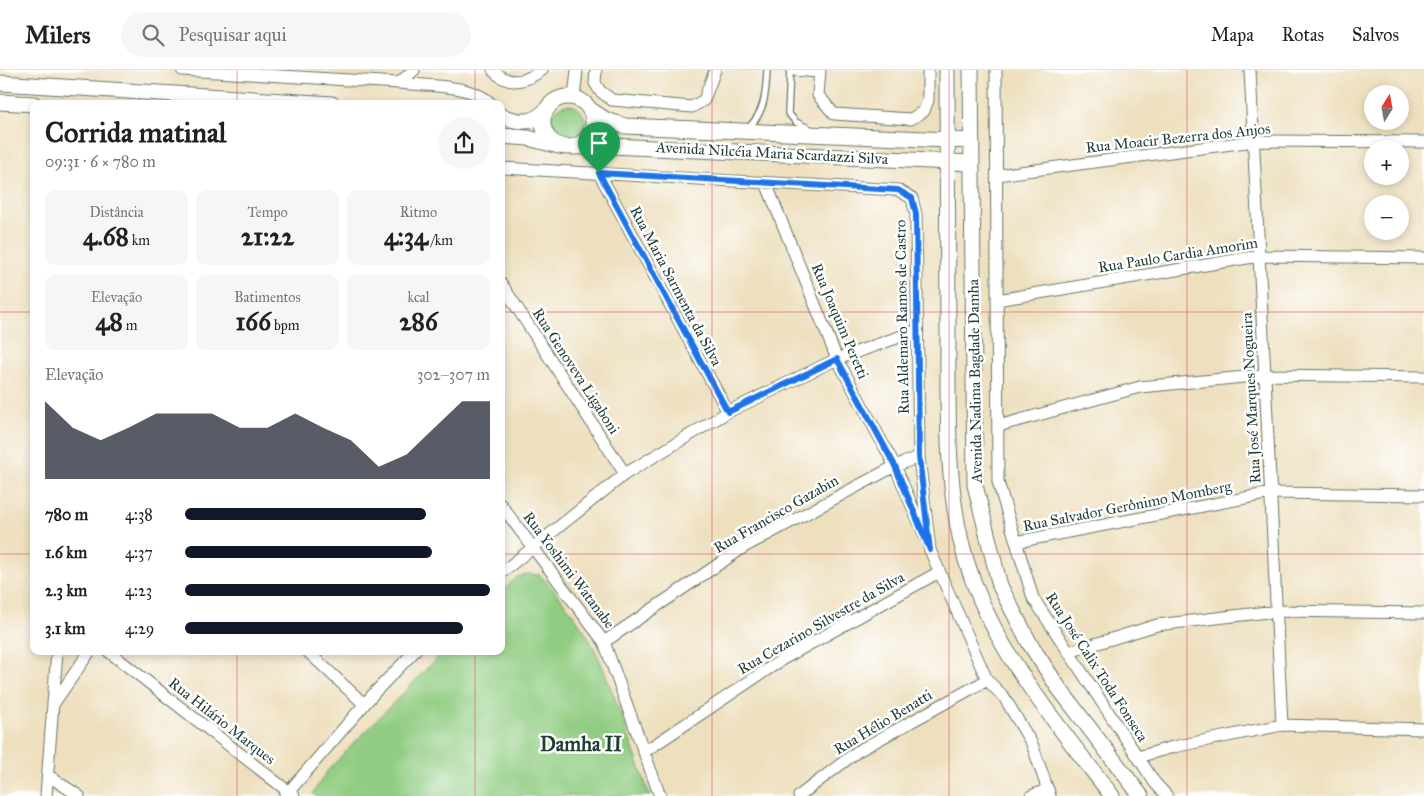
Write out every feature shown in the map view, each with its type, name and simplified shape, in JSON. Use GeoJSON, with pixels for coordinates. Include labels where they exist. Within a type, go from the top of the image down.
{"type":"FeatureCollection","features":[{"type":"Feature","properties":{"kind":"street"},"geometry":{"type":"LineString","coordinates":[[182,70],[275,73],[399,83],[470,91],[483,96],[487,100]]}},
{"type":"Feature","properties":{"kind":"street"},"geometry":{"type":"LineString","coordinates":[[365,70],[370,81]]}},
{"type":"Feature","properties":{"kind":"street"},"geometry":{"type":"LineString","coordinates":[[399,83],[414,70]]}},
{"type":"Feature","properties":{"kind":"street"},"geometry":{"type":"LineString","coordinates":[[493,70],[501,77],[512,75],[530,79],[542,70]]}},
{"type":"Feature","properties":{"kind":"street"},"geometry":{"type":"LineString","coordinates":[[574,98],[576,70]]}},
{"type":"Feature","properties":{"kind":"street"},"geometry":{"type":"LineString","coordinates":[[596,70],[595,83],[600,91],[612,100],[692,107],[704,100],[715,70]]}},
{"type":"Feature","properties":{"kind":"street"},"geometry":{"type":"LineString","coordinates":[[792,70],[819,71],[818,95],[834,114],[911,119],[924,111],[928,100],[928,70]]}},
{"type":"Feature","properties":{"kind":"street","name":"Avenida Nadima Bagdade Damha"},"geometry":{"type":"LineString","coordinates":[[947,70],[948,419],[956,513],[970,574],[990,623],[1020,676],[1112,796]]}},
{"type":"Feature","properties":{"kind":"street","name":"Avenida Nadima Bagdade Damha"},"geometry":{"type":"LineString","coordinates":[[971,70],[975,486],[1000,586],[1030,644],[1058,687],[1141,796]]}},
{"type":"Feature","properties":{"kind":"street","name":"Rua José Calix Toda Fonseca"},"geometry":{"type":"LineString","coordinates":[[996,70],[998,482],[1033,598],[1138,756],[1167,796]]}},
{"type":"Feature","properties":{"kind":"street","name":"Rua José Marques Nogueira"},"geometry":{"type":"LineString","coordinates":[[1250,70],[1282,725]]}},
{"type":"Feature","properties":{"kind":"street"},"geometry":{"type":"LineString","coordinates":[[0,83],[269,100]]}},
{"type":"Feature","properties":{"kind":"street"},"geometry":{"type":"LineString","coordinates":[[505,117],[524,122],[540,116],[548,108],[559,99],[574,98],[589,109],[593,116],[591,132],[587,139],[568,147],[549,138],[543,123],[548,108]]}},
{"type":"Feature","properties":{"kind":"street"},"geometry":{"type":"LineString","coordinates":[[0,102],[30,104]]}},
{"type":"Feature","properties":{"kind":"street","name":"Avenida Nilcéia Maria Scardazzi Silva"},"geometry":{"type":"LineString","coordinates":[[589,109],[606,120],[625,126],[708,128],[972,141]]}},
{"type":"Feature","properties":{"kind":"street"},"geometry":{"type":"LineString","coordinates":[[707,150],[708,128]]}},
{"type":"Feature","properties":{"kind":"street"},"geometry":{"type":"LineString","coordinates":[[817,156],[818,134]]}},
{"type":"Feature","properties":{"kind":"street","name":"Avenida Nilcéia Maria Scardazzi Silva"},"geometry":{"type":"LineString","coordinates":[[505,136],[528,138],[568,147],[611,146],[972,163]]}},
{"type":"Feature","properties":{"kind":"street","name":"Rua Moacir Bezerra dos Anjos"},"geometry":{"type":"LineString","coordinates":[[997,175],[1254,141],[1424,142]]}},
{"type":"Feature","properties":{"kind":"street"},"geometry":{"type":"LineString","coordinates":[[505,168],[766,183]]}},
{"type":"Feature","properties":{"kind":"street","name":"Rua Maria Sarmenta da Silva"},"geometry":{"type":"LineString","coordinates":[[599,173],[728,412]]}},
{"type":"Feature","properties":{"kind":"street","name":"Rua Aldemaro Ramos de Castro"},"geometry":{"type":"LineString","coordinates":[[766,183],[898,190],[912,198],[916,214],[919,457],[930,550],[987,680],[1004,697],[1032,744],[1049,792]]}},
{"type":"Feature","properties":{"kind":"street","name":"Rua Joaquim Peretti"},"geometry":{"type":"LineString","coordinates":[[766,183],[837,359],[895,466],[930,550]]}},
{"type":"Feature","properties":{"kind":"street","name":"Rua Paulo Cardia Amorim"},"geometry":{"type":"LineString","coordinates":[[997,300],[1259,256],[1424,258]]}},
{"type":"Feature","properties":{"kind":"street","name":"Rua Genoveva Ligaboni"},"geometry":{"type":"LineString","coordinates":[[505,289],[625,474]]}},
{"type":"Feature","properties":{"kind":"street"},"geometry":{"type":"LineString","coordinates":[[505,571],[625,474],[728,412],[837,359],[916,331]]}},
{"type":"Feature","properties":{"kind":"street"},"geometry":{"type":"LineString","coordinates":[[998,426],[1140,388],[1265,375],[1424,377]]}},
{"type":"Feature","properties":{"kind":"street","name":"Rua Francisco Gazabin"},"geometry":{"type":"LineString","coordinates":[[604,642],[744,547],[895,466],[919,457]]}},
{"type":"Feature","properties":{"kind":"street","name":"Rua Salvador Gerônimo Momberg"},"geometry":{"type":"LineString","coordinates":[[1016,542],[1271,493],[1424,495]]}},
{"type":"Feature","properties":{"kind":"street","name":"Rua Yoshimi Watanabe"},"geometry":{"type":"LineString","coordinates":[[505,510],[534,546],[604,642],[660,796]]}},
{"type":"Feature","properties":{"kind":"street","name":"Rua Cezarino Silvestre da Silva"},"geometry":{"type":"LineString","coordinates":[[644,752],[783,659],[939,572]]}},
{"type":"Feature","properties":{"kind":"street"},"geometry":{"type":"LineString","coordinates":[[1070,652],[1157,625],[1276,611],[1424,613]]}},
{"type":"Feature","properties":{"kind":"street"},"geometry":{"type":"LineString","coordinates":[[46,796],[57,655]]}},
{"type":"Feature","properties":{"kind":"street"},"geometry":{"type":"LineString","coordinates":[[54,704],[87,655]]}},
{"type":"Feature","properties":{"kind":"street","name":"Rua Hilário Marques"},"geometry":{"type":"LineString","coordinates":[[113,655],[289,794]]}},
{"type":"Feature","properties":{"kind":"street"},"geometry":{"type":"LineString","coordinates":[[311,655],[364,704]]}},
{"type":"Feature","properties":{"kind":"street"},"geometry":{"type":"LineString","coordinates":[[289,794],[364,704],[411,655]]}},
{"type":"Feature","properties":{"kind":"street","name":"Rua Hélio Benatti"},"geometry":{"type":"LineString","coordinates":[[799,796],[858,751],[987,680]]}},
{"type":"Feature","properties":{"kind":"street"},"geometry":{"type":"LineString","coordinates":[[1138,756],[1282,725],[1424,729]]}},
{"type":"Feature","properties":{"kind":"street"},"geometry":{"type":"LineString","coordinates":[[49,776],[79,796]]}},
{"type":"Feature","properties":{"kind":"street"},"geometry":{"type":"LineString","coordinates":[[1031,796],[1049,792]]}},
{"type":"Feature","properties":{"kind":"lane"},"geometry":{"type":"LineString","coordinates":[[746,130],[758,120],[762,109],[766,97],[767,70]]}},
{"type":"Feature","properties":{"kind":"lane"},"geometry":{"type":"LineString","coordinates":[[792,70],[788,113],[796,122],[818,134]]}},
{"type":"Feature","properties":{"kind":"green space"},"geometry":{"type":"Polygon","coordinates":[[[568,105],[575,106],[580,110],[584,115],[584,129],[580,134],[575,138],[568,139],[561,138],[556,134],[552,129],[551,122],[552,115],[556,110],[561,106],[568,105]]]}},
{"type":"Feature","properties":{"kind":"green space"},"geometry":{"type":"Polygon","coordinates":[[[528,574],[540,575],[566,605],[589,639],[596,651],[614,696],[650,796],[315,796],[313,793],[327,771],[440,655],[505,655],[505,589],[517,577],[528,574]]]}},
{"type":"Feature","properties":{"kind":"district","name":"Damha II"},"geometry":{"type":"Point","coordinates":[581,744]}},
{"type":"Feature","properties":{"kind":"route"},"geometry":{"type":"LineString","coordinates":[[599,173],[898,190],[912,198],[916,214],[919,457],[930,550],[895,466],[837,359],[728,412],[599,173]]}}]}
